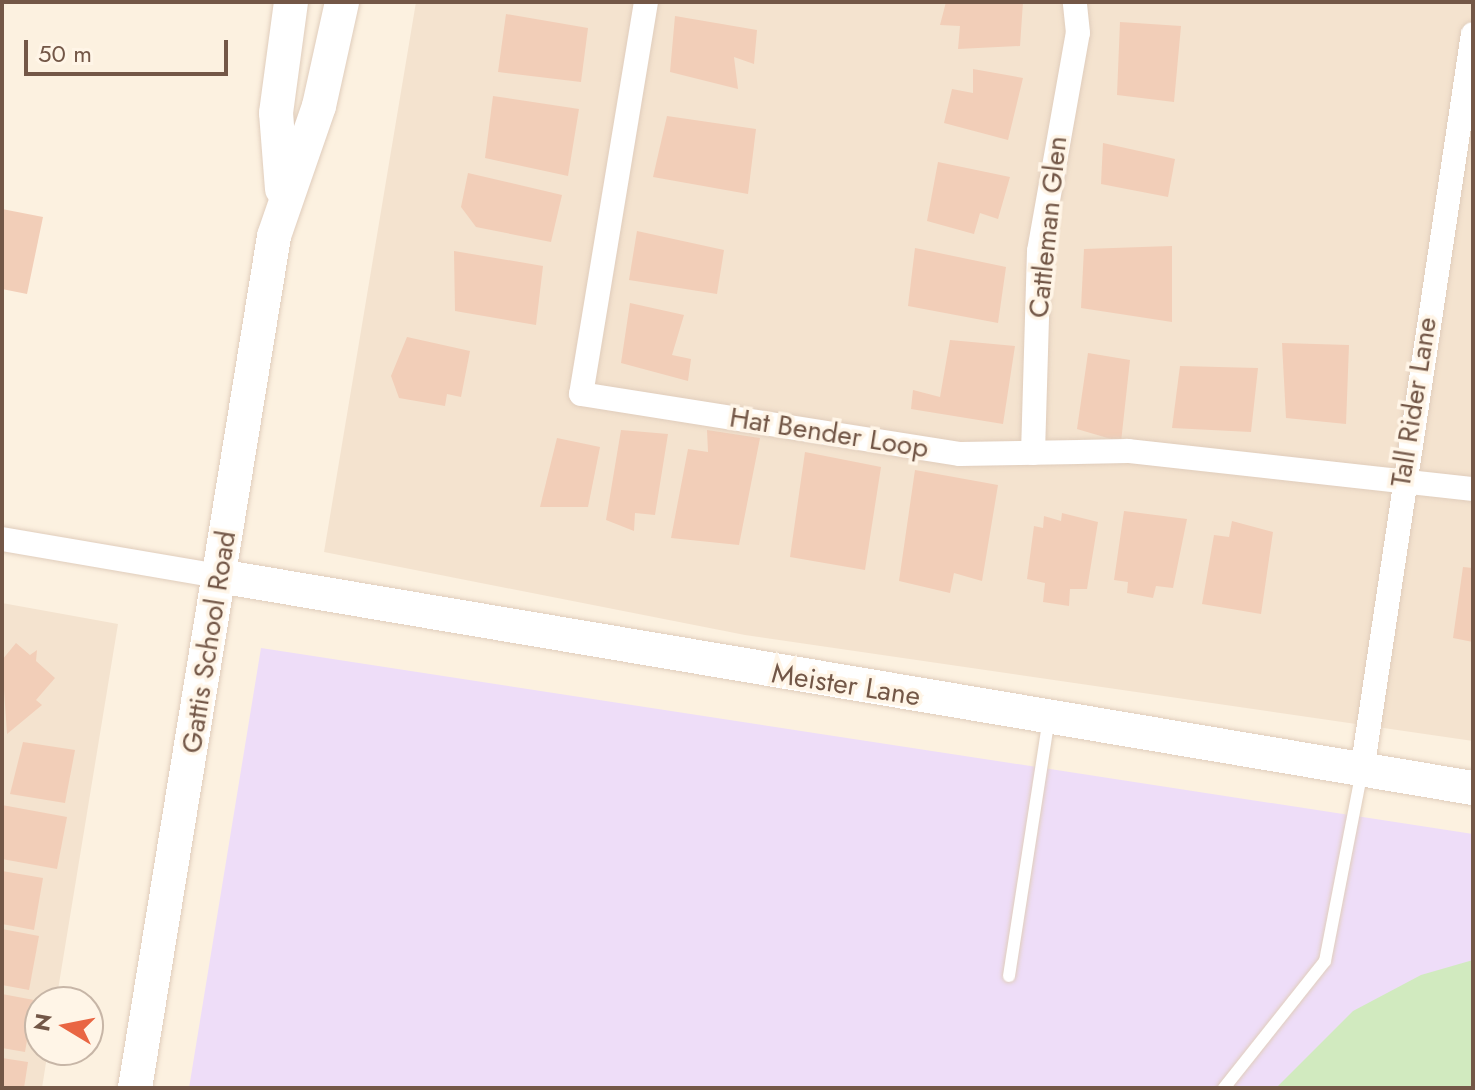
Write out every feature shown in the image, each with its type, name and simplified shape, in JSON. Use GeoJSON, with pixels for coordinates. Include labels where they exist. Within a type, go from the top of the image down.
{"type":"FeatureCollection","features":[{"type":"Feature","properties":{"kind":"main road","name":"Gattis School Road"},"geometry":{"type":"LineString","coordinates":[[283,197],[276,113],[291,2]]}},
{"type":"Feature","properties":{"kind":"main road","name":"Gattis School Road"},"geometry":{"type":"LineString","coordinates":[[135,1088],[283,197],[319,106],[342,2]]}},
{"type":"Feature","properties":{"kind":"main road","name":"Meister Lane"},"geometry":{"type":"LineString","coordinates":[[219,576],[1049,719],[1473,788]]}},
{"type":"Feature","properties":{"kind":"street","name":"Hat Bender Loop"},"geometry":{"type":"LineString","coordinates":[[646,2],[581,394],[960,454],[1128,451],[1401,477],[1473,489]]}},
{"type":"Feature","properties":{"kind":"street","name":"Cattleman Glen"},"geometry":{"type":"LineString","coordinates":[[1033,453],[1039,251],[1078,33],[1075,2]]}},
{"type":"Feature","properties":{"kind":"street","name":"Tall Rider Lane"},"geometry":{"type":"LineString","coordinates":[[1362,771],[1401,477],[1473,34]]}},
{"type":"Feature","properties":{"kind":"street"},"geometry":{"type":"LineString","coordinates":[[2,539],[219,576]]}},
{"type":"Feature","properties":{"kind":"lane"},"geometry":{"type":"LineString","coordinates":[[1009,976],[1049,719]]}},
{"type":"Feature","properties":{"kind":"lane"},"geometry":{"type":"LineString","coordinates":[[1224,1088],[1325,961],[1362,771]]}},
{"type":"Feature","properties":{"kind":"shaded area"},"geometry":{"type":"Polygon","coordinates":[[[416,2],[1473,2],[1473,741],[745,635],[324,552],[416,2]]]}},
{"type":"Feature","properties":{"kind":"shaded area"},"geometry":{"type":"Polygon","coordinates":[[[2,603],[118,624],[59,986],[24,986],[24,1066],[45,1066],[42,1088],[2,1088],[2,603]]]}},
{"type":"Feature","properties":{"kind":"shaded area"},"geometry":{"type":"Polygon","coordinates":[[[261,648],[1473,834],[1473,1088],[189,1088],[261,648]]]}},
{"type":"Feature","properties":{"kind":"green space"},"geometry":{"type":"Polygon","coordinates":[[[1473,960],[1473,1088],[1276,1088],[1353,1011],[1421,975],[1473,960]]]}},
{"type":"Feature","properties":{"kind":"building"},"geometry":{"type":"Polygon","coordinates":[[[946,2],[1023,2],[1020,46],[958,49],[960,26],[940,25],[946,2]]]}},
{"type":"Feature","properties":{"kind":"building"},"geometry":{"type":"Polygon","coordinates":[[[506,14],[588,28],[581,82],[498,72],[506,14]]]}},
{"type":"Feature","properties":{"kind":"building"},"geometry":{"type":"Polygon","coordinates":[[[675,16],[757,30],[754,64],[734,57],[738,89],[670,72],[675,16]]]}},
{"type":"Feature","properties":{"kind":"building"},"geometry":{"type":"Polygon","coordinates":[[[1120,22],[1181,26],[1174,102],[1117,95],[1120,22]]]}},
{"type":"Feature","properties":{"kind":"building"},"geometry":{"type":"Polygon","coordinates":[[[973,69],[1023,78],[1008,140],[944,123],[952,89],[973,93],[973,69]]]}},
{"type":"Feature","properties":{"kind":"building"},"geometry":{"type":"Polygon","coordinates":[[[493,96],[579,109],[568,176],[485,158],[493,96]]]}},
{"type":"Feature","properties":{"kind":"building"},"geometry":{"type":"Polygon","coordinates":[[[667,116],[756,129],[748,194],[653,177],[667,116]]]}},
{"type":"Feature","properties":{"kind":"building"},"geometry":{"type":"Polygon","coordinates":[[[1103,143],[1175,159],[1168,197],[1101,184],[1103,143]]]}},
{"type":"Feature","properties":{"kind":"building"},"geometry":{"type":"Polygon","coordinates":[[[938,162],[1010,177],[998,219],[980,213],[974,234],[927,221],[938,162]]]}},
{"type":"Feature","properties":{"kind":"building"},"geometry":{"type":"Polygon","coordinates":[[[468,173],[562,195],[551,242],[476,227],[461,207],[468,173]]]}},
{"type":"Feature","properties":{"kind":"building"},"geometry":{"type":"Polygon","coordinates":[[[2,209],[43,217],[27,294],[2,289],[2,209]]]}},
{"type":"Feature","properties":{"kind":"building"},"geometry":{"type":"Polygon","coordinates":[[[637,231],[724,250],[717,294],[629,280],[637,231]]]}},
{"type":"Feature","properties":{"kind":"building"},"geometry":{"type":"Polygon","coordinates":[[[1172,246],[1172,322],[1081,308],[1084,249],[1172,246]]]}},
{"type":"Feature","properties":{"kind":"building"},"geometry":{"type":"Polygon","coordinates":[[[915,248],[1006,267],[998,323],[908,306],[915,248]]]}},
{"type":"Feature","properties":{"kind":"building"},"geometry":{"type":"Polygon","coordinates":[[[454,251],[543,266],[536,325],[455,311],[454,251]]]}},
{"type":"Feature","properties":{"kind":"building"},"geometry":{"type":"Polygon","coordinates":[[[630,303],[684,315],[672,355],[691,359],[688,381],[621,363],[630,303]]]}},
{"type":"Feature","properties":{"kind":"building"},"geometry":{"type":"Polygon","coordinates":[[[407,337],[470,351],[461,397],[447,394],[445,406],[399,398],[391,376],[407,337]]]}},
{"type":"Feature","properties":{"kind":"building"},"geometry":{"type":"Polygon","coordinates":[[[950,340],[1015,346],[1003,424],[911,409],[913,390],[940,397],[950,340]]]}},
{"type":"Feature","properties":{"kind":"building"},"geometry":{"type":"Polygon","coordinates":[[[1282,343],[1349,345],[1346,424],[1286,418],[1282,343]]]}},
{"type":"Feature","properties":{"kind":"building"},"geometry":{"type":"Polygon","coordinates":[[[1088,353],[1130,360],[1121,442],[1077,429],[1088,353]]]}},
{"type":"Feature","properties":{"kind":"building"},"geometry":{"type":"Polygon","coordinates":[[[1180,366],[1258,368],[1251,432],[1172,428],[1180,366]]]}},
{"type":"Feature","properties":{"kind":"building"},"geometry":{"type":"Polygon","coordinates":[[[621,430],[668,434],[655,515],[635,513],[634,531],[606,520],[621,430]]]}},
{"type":"Feature","properties":{"kind":"building"},"geometry":{"type":"Polygon","coordinates":[[[707,430],[760,438],[739,545],[671,538],[688,449],[708,452],[707,430]]]}},
{"type":"Feature","properties":{"kind":"building"},"geometry":{"type":"Polygon","coordinates":[[[557,438],[600,447],[588,507],[540,507],[557,438]]]}},
{"type":"Feature","properties":{"kind":"building"},"geometry":{"type":"Polygon","coordinates":[[[805,452],[881,467],[865,570],[790,557],[805,452]]]}},
{"type":"Feature","properties":{"kind":"building"},"geometry":{"type":"Polygon","coordinates":[[[915,470],[998,485],[982,581],[954,573],[950,593],[899,581],[915,470]]]}},
{"type":"Feature","properties":{"kind":"building"},"geometry":{"type":"Polygon","coordinates":[[[1124,511],[1187,519],[1173,588],[1156,586],[1153,598],[1127,593],[1128,582],[1114,580],[1124,511]]]}},
{"type":"Feature","properties":{"kind":"building"},"geometry":{"type":"Polygon","coordinates":[[[1062,513],[1098,522],[1087,589],[1070,589],[1069,606],[1043,602],[1045,583],[1027,579],[1034,526],[1043,528],[1044,516],[1061,521],[1062,513]]]}},
{"type":"Feature","properties":{"kind":"building"},"geometry":{"type":"Polygon","coordinates":[[[1232,521],[1273,532],[1261,614],[1202,604],[1214,535],[1229,537],[1232,521]]]}},
{"type":"Feature","properties":{"kind":"building"},"geometry":{"type":"Polygon","coordinates":[[[1463,567],[1473,568],[1473,642],[1453,638],[1463,567]]]}},
{"type":"Feature","properties":{"kind":"building"},"geometry":{"type":"Polygon","coordinates":[[[16,643],[30,655],[37,650],[36,661],[55,678],[36,700],[42,705],[7,734],[2,660],[16,643]]]}},
{"type":"Feature","properties":{"kind":"building"},"geometry":{"type":"Polygon","coordinates":[[[23,742],[75,750],[65,803],[10,794],[23,742]]]}},
{"type":"Feature","properties":{"kind":"building"},"geometry":{"type":"Polygon","coordinates":[[[2,805],[67,817],[57,869],[2,859],[2,805]]]}},
{"type":"Feature","properties":{"kind":"building"},"geometry":{"type":"Polygon","coordinates":[[[2,871],[43,878],[34,930],[2,924],[2,871]]]}},
{"type":"Feature","properties":{"kind":"building"},"geometry":{"type":"Polygon","coordinates":[[[2,929],[39,936],[30,986],[24,986],[24,989],[2,985],[2,929]]]}},
{"type":"Feature","properties":{"kind":"building"},"geometry":{"type":"Polygon","coordinates":[[[2,994],[24,998],[24,1052],[2,1048],[2,994]]]}},
{"type":"Feature","properties":{"kind":"building"},"geometry":{"type":"Polygon","coordinates":[[[2,1058],[24,1061],[24,1066],[27,1066],[24,1088],[2,1088],[2,1058]]]}}]}
